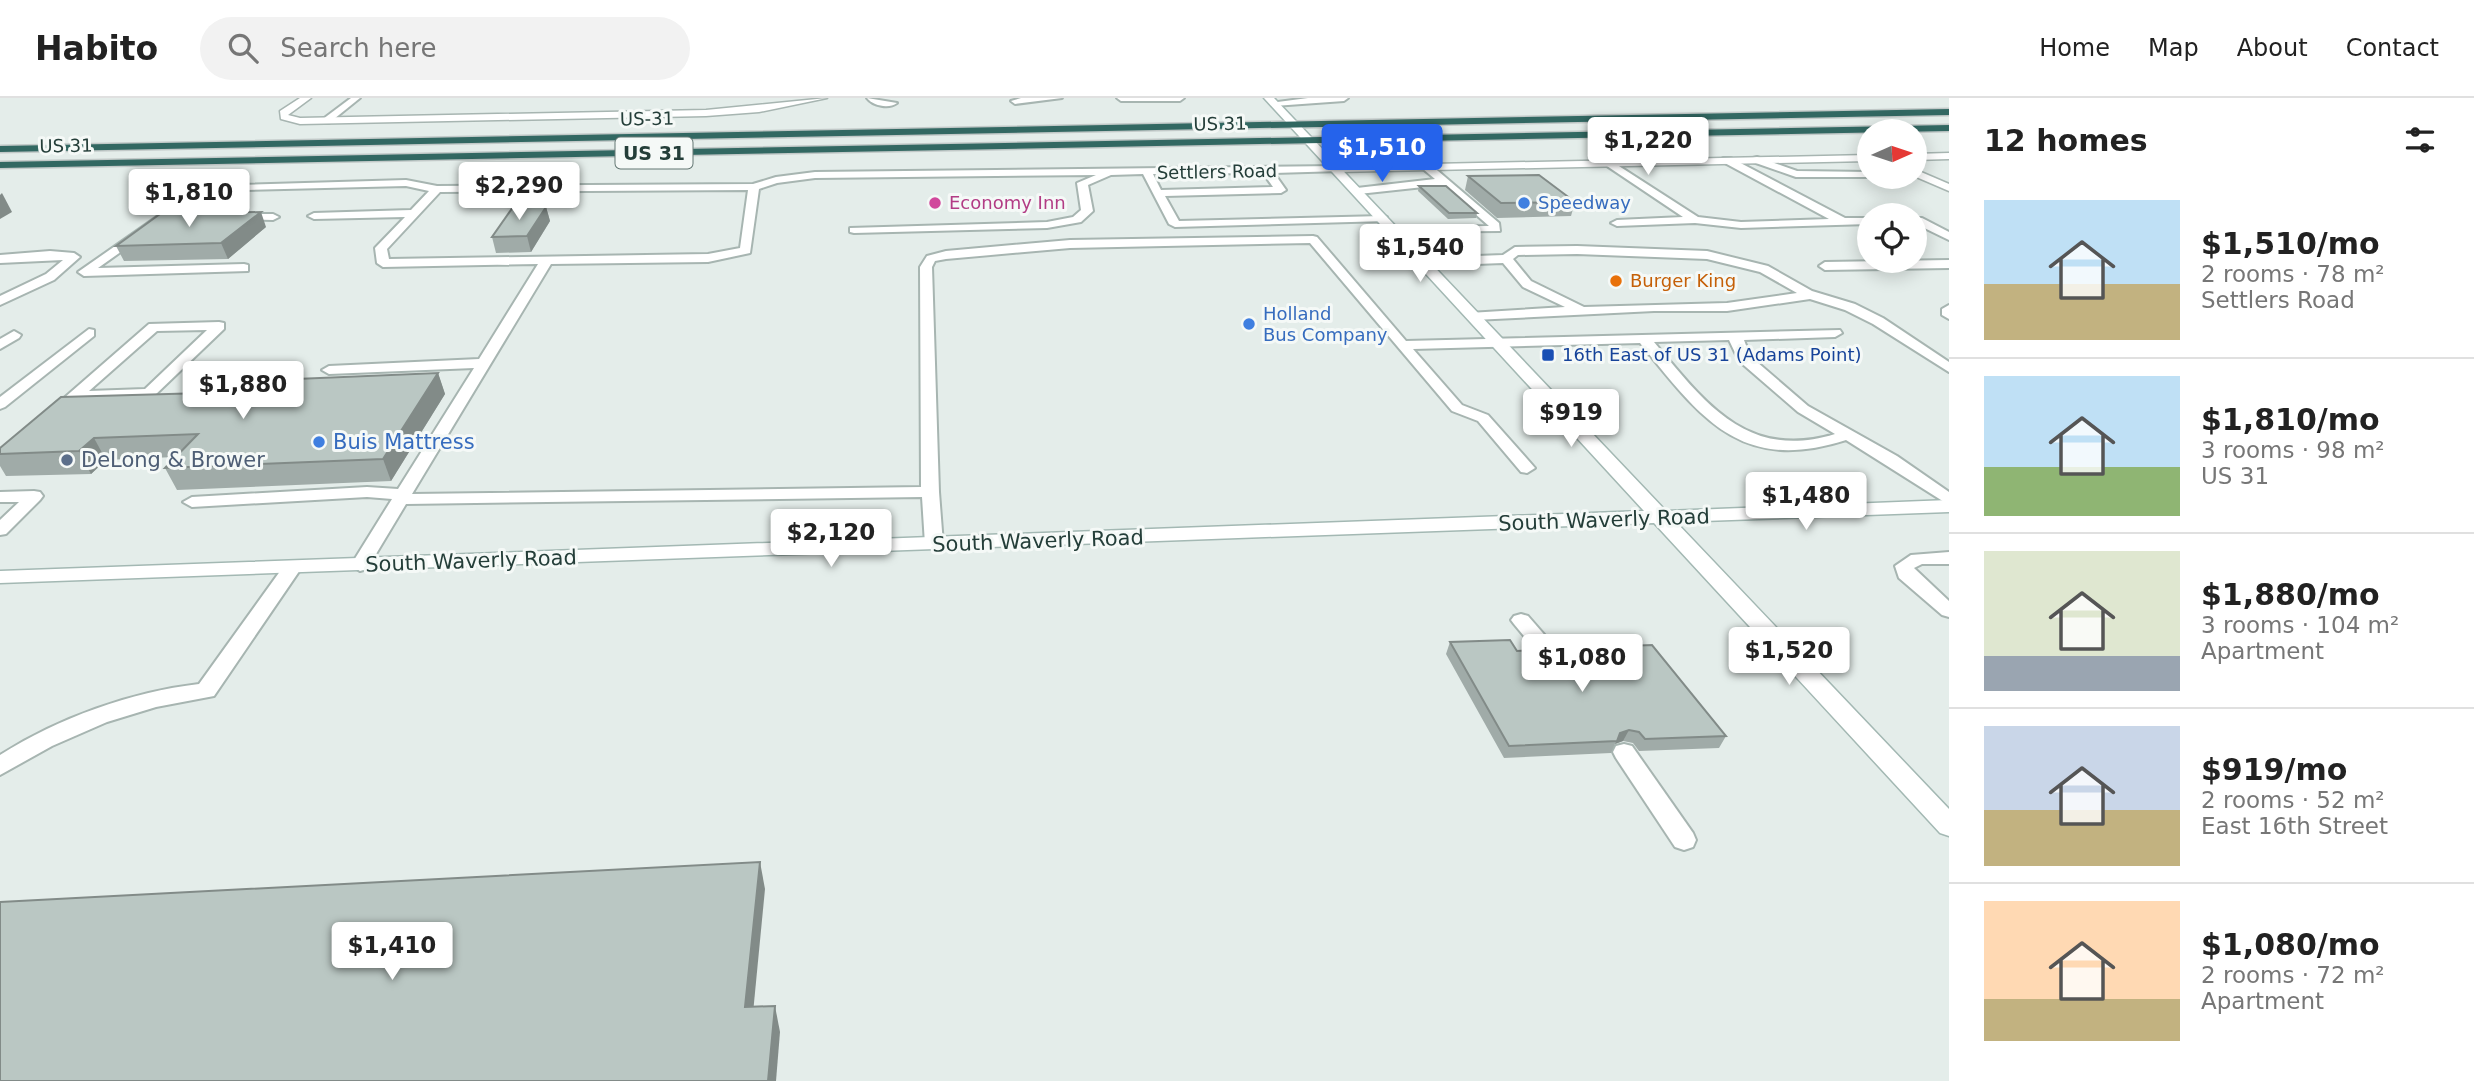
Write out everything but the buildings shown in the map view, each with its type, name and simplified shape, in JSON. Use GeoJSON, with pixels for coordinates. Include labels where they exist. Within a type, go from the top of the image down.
{"type":"FeatureCollection","features":[{"type":"Feature","properties":{"kind":"highway","name":"US 31"},"geometry":{"type":"LineString","coordinates":[[1294,125],[1949,112]]}},
{"type":"Feature","properties":{"kind":"highway"},"geometry":{"type":"LineString","coordinates":[[1782,116],[1814,130]]}},
{"type":"Feature","properties":{"kind":"highway","name":"US-31"},"geometry":{"type":"LineString","coordinates":[[0,149],[1294,125]]}},
{"type":"Feature","properties":{"kind":"highway","name":"US 31"},"geometry":{"type":"LineString","coordinates":[[0,165],[1949,128]]}},
{"type":"Feature","properties":{"kind":"highway"},"geometry":{"type":"LineString","coordinates":[[735,151],[740,143],[773,134]]}},
{"type":"Feature","properties":{"kind":"main road"},"geometry":{"type":"LineString","coordinates":[[306,98],[284,113],[284,117],[291,120],[326,121],[706,113],[759,109],[822,98]]}},
{"type":"Feature","properties":{"kind":"main road"},"geometry":{"type":"LineString","coordinates":[[1271,101],[1949,826]]}},
{"type":"Feature","properties":{"kind":"main road"},"geometry":{"type":"LineString","coordinates":[[1927,157],[1949,156]]}},
{"type":"Feature","properties":{"kind":"main road","name":"Settlers Road"},"geometry":{"type":"LineString","coordinates":[[1337,169],[1857,158]]}},
{"type":"Feature","properties":{"kind":"main road"},"geometry":{"type":"LineString","coordinates":[[1927,179],[1949,188]]}},
{"type":"Feature","properties":{"kind":"main road","name":"South Waverly Road"},"geometry":{"type":"LineString","coordinates":[[0,578],[1949,506]]}},
{"type":"Feature","properties":{"kind":"lane"},"geometry":{"type":"LineString","coordinates":[[326,121],[356,98]]}},
{"type":"Feature","properties":{"kind":"lane"},"geometry":{"type":"LineString","coordinates":[[871,98],[875,102],[893,103]]}},
{"type":"Feature","properties":{"kind":"lane"},"geometry":{"type":"LineString","coordinates":[[1015,101],[1058,98]]}},
{"type":"Feature","properties":{"kind":"lane"},"geometry":{"type":"LineString","coordinates":[[1121,98],[1180,98]]}},
{"type":"Feature","properties":{"kind":"lane"},"geometry":{"type":"LineString","coordinates":[[1271,101],[1344,98]]}},
{"type":"Feature","properties":{"kind":"lane"},"geometry":{"type":"LineString","coordinates":[[1727,160],[1843,222]]}},
{"type":"Feature","properties":{"kind":"lane"},"geometry":{"type":"LineString","coordinates":[[1757,160],[1796,174],[1857,175]]}},
{"type":"Feature","properties":{"kind":"lane"},"geometry":{"type":"LineString","coordinates":[[1608,162],[1695,220]]}},
{"type":"Feature","properties":{"kind":"lane"},"geometry":{"type":"LineString","coordinates":[[1394,230],[1496,229],[1495,225],[1427,167]]}},
{"type":"Feature","properties":{"kind":"lane","name":"Settlers Road"},"geometry":{"type":"LineString","coordinates":[[244,268],[84,272],[205,188],[406,183],[437,189],[754,187],[776,180],[828,175],[1337,169]]}},
{"type":"Feature","properties":{"kind":"lane"},"geometry":{"type":"LineString","coordinates":[[1158,192],[1281,190],[1267,171]]}},
{"type":"Feature","properties":{"kind":"lane"},"geometry":{"type":"LineString","coordinates":[[935,186],[1082,183],[1114,173]]}},
{"type":"Feature","properties":{"kind":"lane"},"geometry":{"type":"LineString","coordinates":[[1147,173],[1175,223],[1383,219]]}},
{"type":"Feature","properties":{"kind":"lane"},"geometry":{"type":"LineString","coordinates":[[1357,191],[1411,183],[1445,182]]}},
{"type":"Feature","properties":{"kind":"lane"},"geometry":{"type":"LineString","coordinates":[[854,230],[1047,225],[1077,220],[1087,211],[1082,183]]}},
{"type":"Feature","properties":{"kind":"lane"},"geometry":{"type":"LineString","coordinates":[[437,189],[381,248],[383,262],[708,258],[746,250],[754,187]]}},
{"type":"Feature","properties":{"kind":"lane"},"geometry":{"type":"LineString","coordinates":[[314,216],[414,213]]}},
{"type":"Feature","properties":{"kind":"lane"},"geometry":{"type":"LineString","coordinates":[[222,218],[273,217]]}},
{"type":"Feature","properties":{"kind":"lane"},"geometry":{"type":"LineString","coordinates":[[158,219],[183,219]]}},
{"type":"Feature","properties":{"kind":"lane"},"geometry":{"type":"LineString","coordinates":[[1927,220],[1939,219]]}},
{"type":"Feature","properties":{"kind":"lane"},"geometry":{"type":"LineString","coordinates":[[1617,223],[1695,220],[1741,225],[1857,221]]}},
{"type":"Feature","properties":{"kind":"lane"},"geometry":{"type":"LineString","coordinates":[[1927,226],[1949,237]]}},
{"type":"Feature","properties":{"kind":"lane"},"geometry":{"type":"LineString","coordinates":[[934,544],[930,492],[926,267],[931,260],[969,252],[1070,244],[1313,239],[1457,408],[1483,418],[1527,467]]}},
{"type":"Feature","properties":{"kind":"lane"},"geometry":{"type":"LineString","coordinates":[[1423,262],[1506,259],[1515,251],[1577,250],[1707,255],[1764,269],[1809,295],[1850,307],[1878,321],[1949,368]]}},
{"type":"Feature","properties":{"kind":"lane"},"geometry":{"type":"LineString","coordinates":[[50,255],[70,256],[73,260],[50,277],[3,299],[29,266],[50,255]]}},
{"type":"Feature","properties":{"kind":"lane"},"geometry":{"type":"LineString","coordinates":[[0,259],[29,266]]}},
{"type":"Feature","properties":{"kind":"lane"},"geometry":{"type":"LineString","coordinates":[[1506,259],[1527,284],[1584,312]]}},
{"type":"Feature","properties":{"kind":"lane"},"geometry":{"type":"LineString","coordinates":[[360,565],[547,260]]}},
{"type":"Feature","properties":{"kind":"lane"},"geometry":{"type":"LineString","coordinates":[[1825,266],[1949,264]]}},
{"type":"Feature","properties":{"kind":"lane"},"geometry":{"type":"LineString","coordinates":[[1474,316],[1727,307],[1809,295],[1836,298],[1869,308],[1896,321],[1949,357]]}},
{"type":"Feature","properties":{"kind":"lane"},"geometry":{"type":"LineString","coordinates":[[1949,309],[1949,315]]}},
{"type":"Feature","properties":{"kind":"lane"},"geometry":{"type":"LineString","coordinates":[[47,421],[75,396],[154,327],[219,326],[149,393],[75,396]]}},
{"type":"Feature","properties":{"kind":"lane"},"geometry":{"type":"LineString","coordinates":[[0,404],[89,333]]}},
{"type":"Feature","properties":{"kind":"lane"},"geometry":{"type":"LineString","coordinates":[[1402,345],[1835,333]]}},
{"type":"Feature","properties":{"kind":"lane"},"geometry":{"type":"LineString","coordinates":[[0,345],[14,335]]}},
{"type":"Feature","properties":{"kind":"lane"},"geometry":{"type":"LineString","coordinates":[[1733,336],[1738,341],[1744,358],[1803,409],[1891,459],[1949,500]]}},
{"type":"Feature","properties":{"kind":"lane"},"geometry":{"type":"LineString","coordinates":[[1644,339],[1695,398],[1739,434],[1758,444],[1798,447],[1850,435]]}},
{"type":"Feature","properties":{"kind":"lane"},"geometry":{"type":"LineString","coordinates":[[328,370],[484,363]]}},
{"type":"Feature","properties":{"kind":"lane"},"geometry":{"type":"LineString","coordinates":[[192,502],[367,492],[402,497],[677,494],[730,497],[930,492]]}},
{"type":"Feature","properties":{"kind":"lane"},"geometry":{"type":"LineString","coordinates":[[0,496],[34,496],[0,530]]}},
{"type":"Feature","properties":{"kind":"lane"},"geometry":{"type":"LineString","coordinates":[[1949,558],[1918,559],[1904,566],[1906,574],[1949,611]]}},
{"type":"Feature","properties":{"kind":"lane"},"geometry":{"type":"LineString","coordinates":[[0,766],[86,721],[186,692],[206,691],[293,567]]}},
{"type":"Feature","properties":{"kind":"lane"},"geometry":{"type":"LineString","coordinates":[[1521,620],[1555,660]]}},
{"type":"Feature","properties":{"kind":"lane"},"geometry":{"type":"LineString","coordinates":[[1624,752],[1684,840]]}},
{"type":"Feature","properties":{"kind":"place","name":"Economy Inn"},"geometry":{"type":"Point","coordinates":[935,203]}},
{"type":"Feature","properties":{"kind":"place","name":"Speedway"},"geometry":{"type":"Point","coordinates":[1524,203]}},
{"type":"Feature","properties":{"kind":"place","name":"Burger King"},"geometry":{"type":"Point","coordinates":[1616,281]}},
{"type":"Feature","properties":{"kind":"place","name":"Holland Bus Company"},"geometry":{"type":"Point","coordinates":[1249,324]}},
{"type":"Feature","properties":{"kind":"place","name":"16th East of US 31 (Adams Point)"},"geometry":{"type":"Point","coordinates":[1548,355]}},
{"type":"Feature","properties":{"kind":"place","name":"Buis Mattress"},"geometry":{"type":"Point","coordinates":[319,442]}},
{"type":"Feature","properties":{"kind":"place","name":"DeLong & Brower"},"geometry":{"type":"Point","coordinates":[67,460]}}]}
